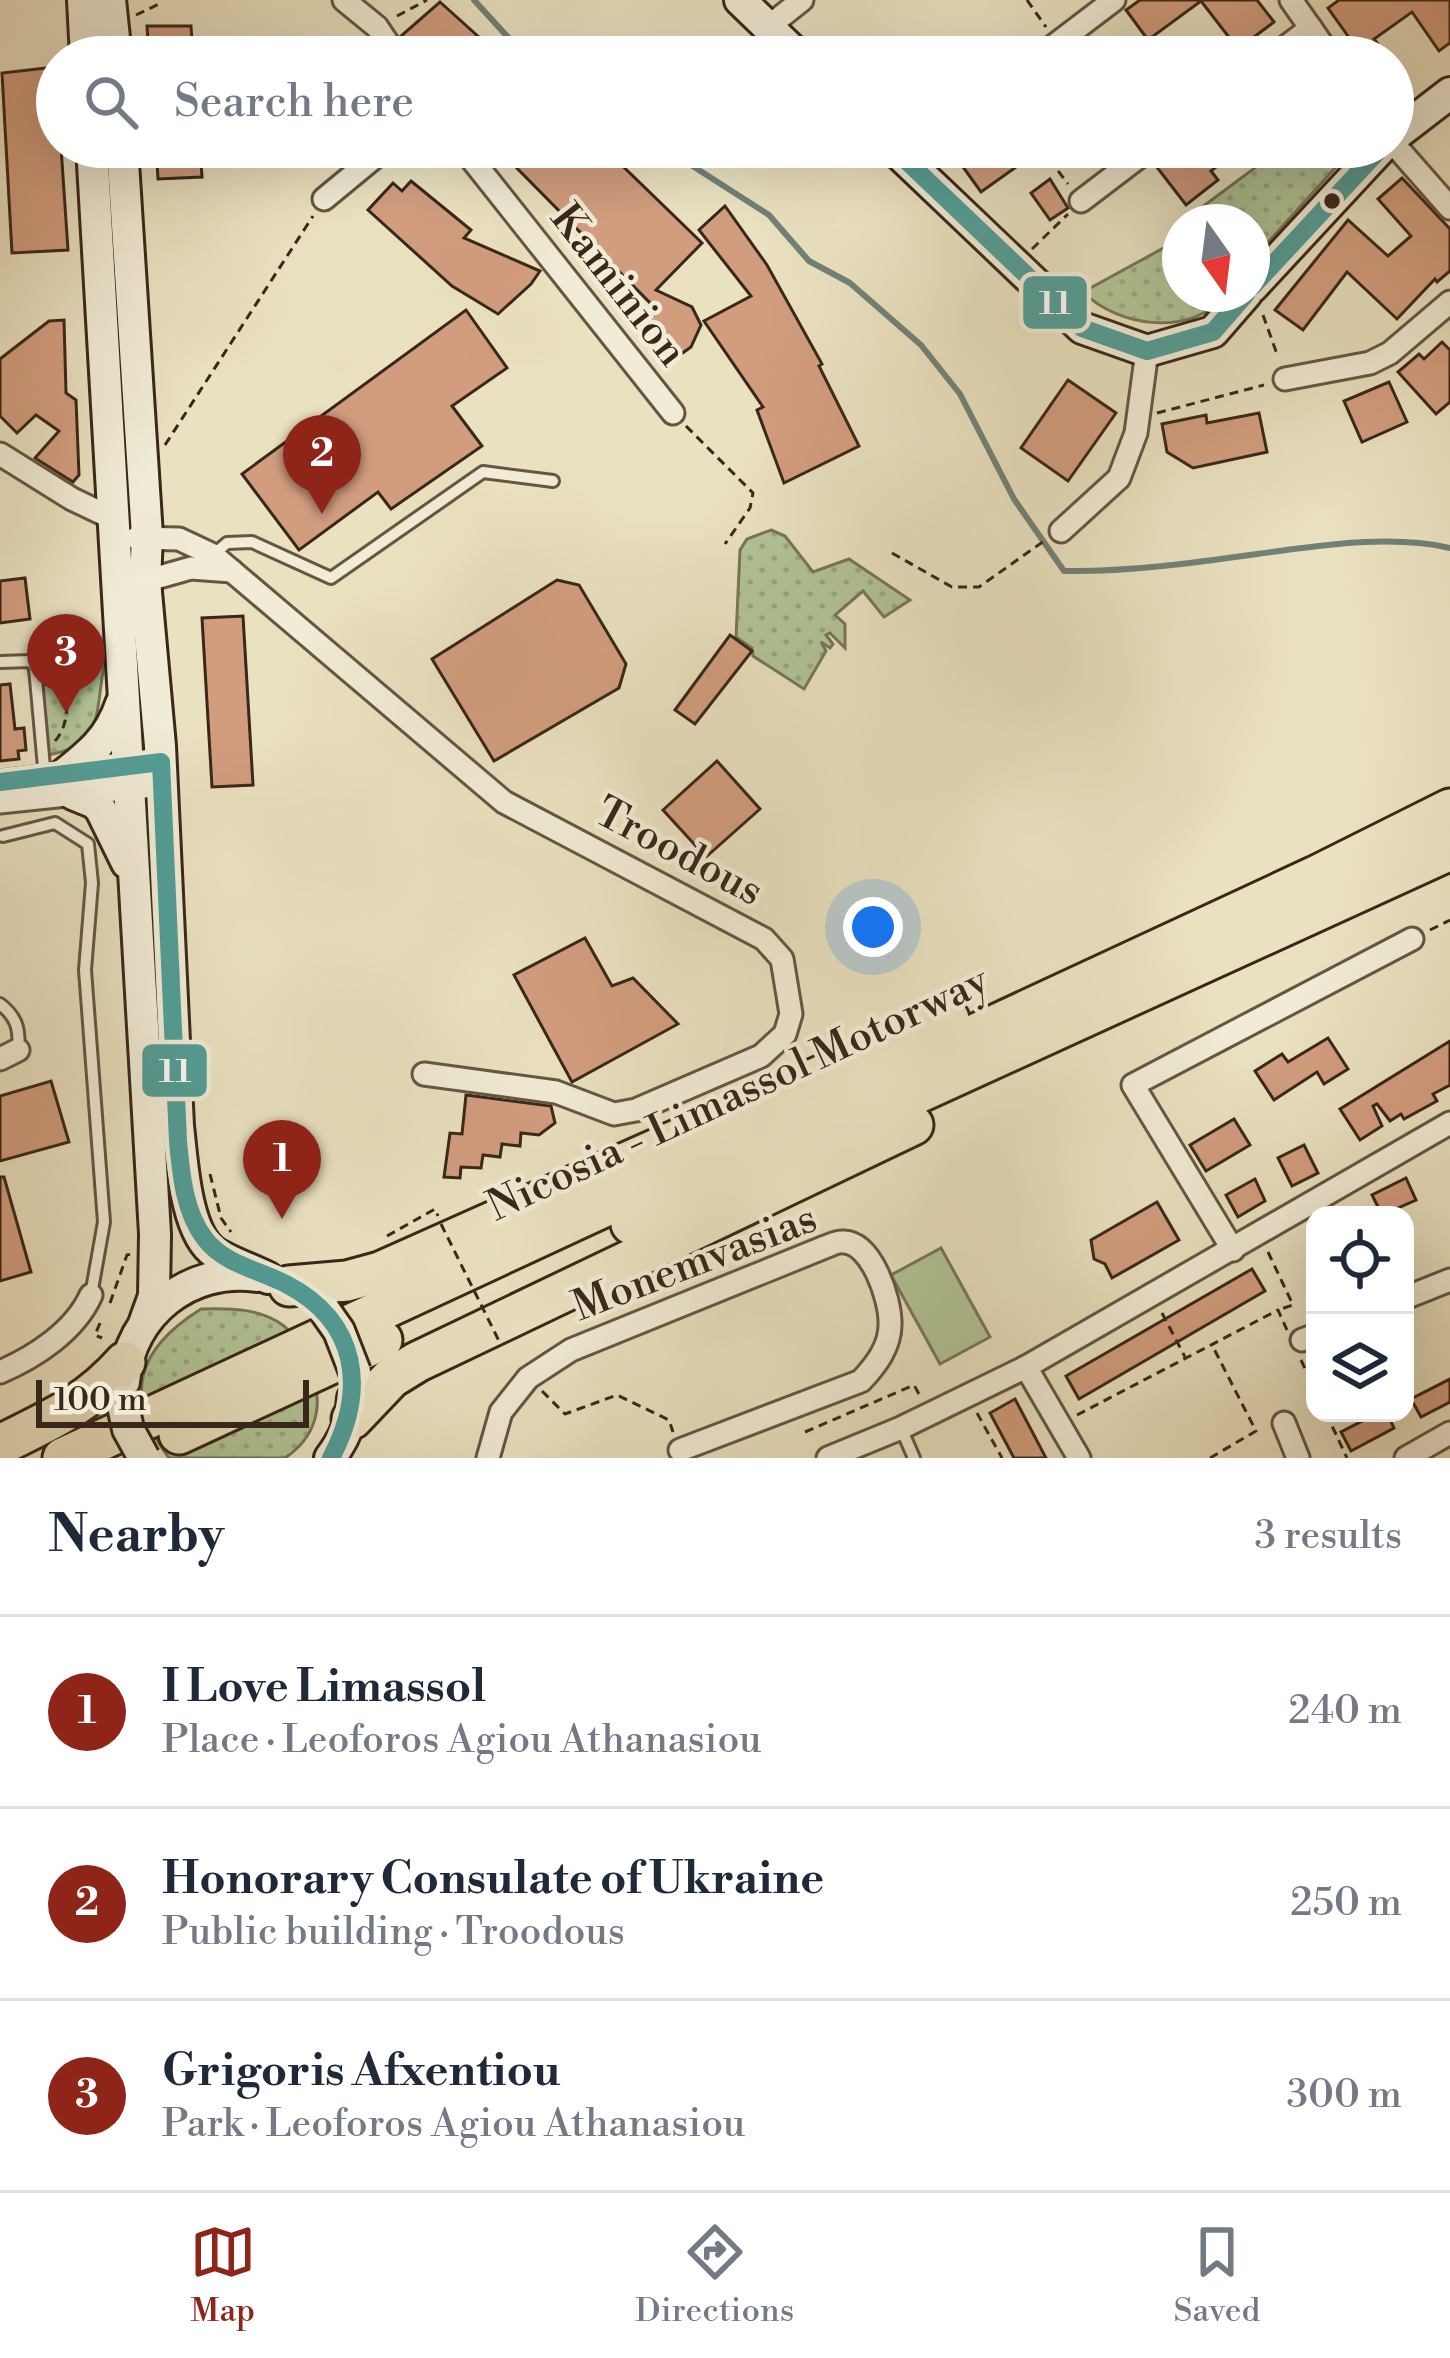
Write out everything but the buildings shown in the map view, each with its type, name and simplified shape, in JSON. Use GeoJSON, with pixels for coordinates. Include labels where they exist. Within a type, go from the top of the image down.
{"type":"FeatureCollection","features":[{"type":"Feature","properties":{"kind":"highway","name":"Nicosia - Limassol Motorway"},"geometry":{"type":"LineString","coordinates":[[126,1458],[1324,891],[1450,809]]}},
{"type":"Feature","properties":{"kind":"highway","name":"Nicosia - Limassol Motorway"},"geometry":{"type":"LineString","coordinates":[[63,1458],[1324,891],[1450,850]]}},
{"type":"Feature","properties":{"kind":"highway"},"geometry":{"type":"LineString","coordinates":[[278,1282],[347,1282],[380,1272],[893,1042],[1094,959],[1324,891]]}},
{"type":"Feature","properties":{"kind":"highway"},"geometry":{"type":"LineString","coordinates":[[352,1419],[391,1378],[417,1362],[1131,1016],[1324,891]]}},
{"type":"Feature","properties":{"kind":"highway"},"geometry":{"type":"LineString","coordinates":[[0,1445],[124,1381]]}},
{"type":"Feature","properties":{"kind":"main road"},"geometry":{"type":"LineString","coordinates":[[83,0],[85,36]]}},
{"type":"Feature","properties":{"kind":"main road"},"geometry":{"type":"LineString","coordinates":[[110,0],[114,36]]}},
{"type":"Feature","properties":{"kind":"main road"},"geometry":{"type":"LineString","coordinates":[[740,0],[777,36]]}},
{"type":"Feature","properties":{"kind":"main road"},"geometry":{"type":"LineString","coordinates":[[1414,123],[1450,93]]}},
{"type":"Feature","properties":{"kind":"main road"},"geometry":{"type":"LineString","coordinates":[[93,168],[154,1234],[154,1296],[124,1381],[128,1429],[144,1458]]}},
{"type":"Feature","properties":{"kind":"main road"},"geometry":{"type":"LineString","coordinates":[[123,168],[147,536],[145,581],[162,774],[178,1126],[186,1188],[195,1224],[212,1252],[278,1282],[325,1311],[339,1331],[355,1372],[352,1419],[344,1441],[331,1457]]}},
{"type":"Feature","properties":{"kind":"main road"},"geometry":{"type":"LineString","coordinates":[[922,168],[1014,267],[1082,328],[1147,351],[1213,332],[1230,312]]}},
{"type":"Feature","properties":{"kind":"main road"},"geometry":{"type":"LineString","coordinates":[[1270,268],[1362,168]]}},
{"type":"Feature","properties":{"kind":"main road"},"geometry":{"type":"LineString","coordinates":[[123,697],[110,733],[60,783],[101,810],[135,879]]}},
{"type":"Feature","properties":{"kind":"main road"},"geometry":{"type":"LineString","coordinates":[[145,1321],[160,1304],[200,1281],[222,1275],[278,1282]]}},
{"type":"Feature","properties":{"kind":"street"},"geometry":{"type":"LineString","coordinates":[[344,0],[383,36]]}},
{"type":"Feature","properties":{"kind":"street"},"geometry":{"type":"LineString","coordinates":[[768,27],[802,0]]}},
{"type":"Feature","properties":{"kind":"street"},"geometry":{"type":"LineString","coordinates":[[1067,36],[1114,0]]}},
{"type":"Feature","properties":{"kind":"street"},"geometry":{"type":"LineString","coordinates":[[1292,0],[1317,36]]}},
{"type":"Feature","properties":{"kind":"street"},"geometry":{"type":"LineString","coordinates":[[1300,36],[1311,28]]}},
{"type":"Feature","properties":{"kind":"street"},"geometry":{"type":"LineString","coordinates":[[1414,165],[1450,208]]}},
{"type":"Feature","properties":{"kind":"street"},"geometry":{"type":"LineString","coordinates":[[324,200],[362,168]]}},
{"type":"Feature","properties":{"kind":"street","name":"Kaminion"},"geometry":{"type":"LineString","coordinates":[[479,168],[673,413]]}},
{"type":"Feature","properties":{"kind":"street"},"geometry":{"type":"LineString","coordinates":[[1081,201],[1124,168]]}},
{"type":"Feature","properties":{"kind":"street"},"geometry":{"type":"LineString","coordinates":[[1285,379],[1370,363],[1390,353],[1450,302]]}},
{"type":"Feature","properties":{"kind":"street"},"geometry":{"type":"LineString","coordinates":[[1061,531],[1119,478],[1138,418],[1147,351]]}},
{"type":"Feature","properties":{"kind":"street"},"geometry":{"type":"LineString","coordinates":[[0,454],[113,530]]}},
{"type":"Feature","properties":{"kind":"street","name":"Troodous"},"geometry":{"type":"LineString","coordinates":[[113,530],[179,539],[213,555],[504,802],[764,939],[782,959],[791,1014],[785,1034],[761,1056],[636,1111],[614,1114],[556,1092],[424,1074]]}},
{"type":"Feature","properties":{"kind":"street"},"geometry":{"type":"LineString","coordinates":[[145,581],[191,568],[233,571]]}},
{"type":"Feature","properties":{"kind":"street"},"geometry":{"type":"LineString","coordinates":[[0,782],[60,783],[162,774]]}},
{"type":"Feature","properties":{"kind":"street"},"geometry":{"type":"LineString","coordinates":[[0,802],[60,783]]}},
{"type":"Feature","properties":{"kind":"street"},"geometry":{"type":"LineString","coordinates":[[1233,1250],[1133,1085],[1412,939]]}},
{"type":"Feature","properties":{"kind":"street"},"geometry":{"type":"LineString","coordinates":[[828,1458],[1026,1367],[1450,1123]]}},
{"type":"Feature","properties":{"kind":"street","name":"Monemvasias"},"geometry":{"type":"LineString","coordinates":[[488,1458],[501,1412],[528,1378],[571,1350],[803,1256],[844,1242],[859,1248],[872,1263],[890,1321],[879,1362],[861,1381],[680,1450]]}},
{"type":"Feature","properties":{"kind":"street"},"geometry":{"type":"LineString","coordinates":[[1414,1294],[1450,1280]]}},
{"type":"Feature","properties":{"kind":"street"},"geometry":{"type":"LineString","coordinates":[[0,1372],[21,1363],[64,1331],[91,1295]]}},
{"type":"Feature","properties":{"kind":"street"},"geometry":{"type":"LineString","coordinates":[[1026,1367],[1079,1458]]}},
{"type":"Feature","properties":{"kind":"street"},"geometry":{"type":"LineString","coordinates":[[1284,1423],[1298,1458]]}},
{"type":"Feature","properties":{"kind":"street"},"geometry":{"type":"LineString","coordinates":[[1406,1458],[1450,1432]]}},
{"type":"Feature","properties":{"kind":"lane"},"geometry":{"type":"LineString","coordinates":[[213,555],[227,543],[252,542],[331,578],[483,472],[553,481]]}},
{"type":"Feature","properties":{"kind":"lane"},"geometry":{"type":"LineString","coordinates":[[0,662],[20,658],[31,661],[35,668],[60,783]]}},
{"type":"Feature","properties":{"kind":"lane"},"geometry":{"type":"LineString","coordinates":[[3,836],[56,823],[88,844],[92,883],[86,970],[104,1222],[91,1295]]}},
{"type":"Feature","properties":{"kind":"lane"},"geometry":{"type":"LineString","coordinates":[[0,1004],[11,1013],[20,1032],[9,1055]]}},
{"type":"Feature","properties":{"kind":"lane"},"geometry":{"type":"LineString","coordinates":[[901,1428],[914,1458]]}},
{"type":"Feature","properties":{"kind":"path"},"geometry":{"type":"LineString","coordinates":[[402,14],[427,0]]}},
{"type":"Feature","properties":{"kind":"path"},"geometry":{"type":"LineString","coordinates":[[1027,0],[1053,36]]}},
{"type":"Feature","properties":{"kind":"path"},"geometry":{"type":"LineString","coordinates":[[1014,267],[1081,201],[1056,168]]}},
{"type":"Feature","properties":{"kind":"path"},"geometry":{"type":"LineString","coordinates":[[167,443],[324,200]]}},
{"type":"Feature","properties":{"kind":"path"},"geometry":{"type":"LineString","coordinates":[[1138,418],[1285,379],[1261,312]]}},
{"type":"Feature","properties":{"kind":"path"},"geometry":{"type":"LineString","coordinates":[[673,413],[753,493],[749,508],[725,544]]}},
{"type":"Feature","properties":{"kind":"path"},"geometry":{"type":"LineString","coordinates":[[892,553],[952,587],[979,586],[1061,531]]}},
{"type":"Feature","properties":{"kind":"path"},"geometry":{"type":"LineString","coordinates":[[1412,939],[1450,920]]}},
{"type":"Feature","properties":{"kind":"path"},"geometry":{"type":"LineString","coordinates":[[200,1172],[208,1170],[221,1218],[237,1238]]}},
{"type":"Feature","properties":{"kind":"path"},"geometry":{"type":"LineString","coordinates":[[208,1208],[217,1226]]}},
{"type":"Feature","properties":{"kind":"path"},"geometry":{"type":"LineString","coordinates":[[380,1239],[435,1209],[501,1345]]}},
{"type":"Feature","properties":{"kind":"path"},"geometry":{"type":"LineString","coordinates":[[1059,1424],[1293,1305],[1259,1234]]}},
{"type":"Feature","properties":{"kind":"path"},"geometry":{"type":"LineString","coordinates":[[1153,1296],[1185,1357]]}},
{"type":"Feature","properties":{"kind":"path"},"geometry":{"type":"LineString","coordinates":[[1210,1458],[1256,1431],[1211,1344]]}},
{"type":"Feature","properties":{"kind":"path"},"geometry":{"type":"LineString","coordinates":[[528,1378],[565,1414],[617,1395],[669,1420],[680,1450]]}},
{"type":"Feature","properties":{"kind":"path"},"geometry":{"type":"LineString","coordinates":[[805,1432],[914,1385],[930,1414]]}},
{"type":"Feature","properties":{"kind":"path"},"geometry":{"type":"LineString","coordinates":[[968,1396],[1002,1458]]}},
{"type":"Feature","properties":{"kind":"path"},"geometry":{"type":"LineString","coordinates":[[1330,1422],[1347,1458]]}},
{"type":"Feature","properties":{"kind":"green space"},"geometry":{"type":"Polygon","coordinates":[[[1255,168],[1335,168],[1270,240],[1270,204],[1206,204],[1255,168]]]}},
{"type":"Feature","properties":{"kind":"green space"},"geometry":{"type":"Polygon","coordinates":[[[1162,249],[1162,312],[1204,312],[1175,322],[1135,320],[1083,292],[1162,249]]]}},
{"type":"Feature","properties":{"kind":"green space"},"geometry":{"type":"Polygon","coordinates":[[[771,530],[785,536],[813,572],[849,559],[910,600],[884,617],[863,591],[835,615],[845,624],[845,648],[830,633],[826,635],[833,644],[830,648],[821,642],[826,651],[804,689],[753,656],[752,648],[736,637],[740,550],[747,539],[771,530]]]}},
{"type":"Feature","properties":{"kind":"green space"},"geometry":{"type":"Polygon","coordinates":[[[94,641],[106,656],[94,724],[78,745],[40,756],[32,653],[94,641]]]}},
{"type":"Feature","properties":{"kind":"green space"},"geometry":{"type":"Polygon","coordinates":[[[941,1248],[990,1337],[940,1364],[891,1275],[941,1248]]]}},
{"type":"Feature","properties":{"kind":"green space"},"geometry":{"type":"Polygon","coordinates":[[[201,1309],[255,1312],[284,1326],[296,1341],[316,1385],[316,1412],[307,1437],[285,1458],[169,1458],[154,1435],[145,1414],[143,1375],[162,1340],[201,1309]]]}},
{"type":"Feature","properties":{"kind":"waterway"},"geometry":{"type":"LineString","coordinates":[[474,0],[507,36]]}},
{"type":"Feature","properties":{"kind":"waterway"},"geometry":{"type":"LineString","coordinates":[[696,168],[769,215],[809,261],[850,283],[921,345],[960,394],[1014,499],[1064,571],[1160,566],[1354,543],[1450,548]]}},
{"type":"Feature","properties":{"kind":"transit line","name":"11"},"geometry":{"type":"LineString","coordinates":[[914,168],[1082,328],[1147,351],[1213,332],[1230,312]]}},
{"type":"Feature","properties":{"kind":"transit line","name":"11"},"geometry":{"type":"LineString","coordinates":[[1270,268],[1362,168]]}},
{"type":"Feature","properties":{"kind":"transit line","name":"11"},"geometry":{"type":"LineString","coordinates":[[0,782],[161,762],[178,1141],[185,1192],[192,1217],[213,1248],[310,1300],[342,1338],[352,1383],[342,1433],[331,1458]]}},
{"type":"Feature","properties":{"kind":"place","name":"Honorary Consulate of Ukraine"},"geometry":{"type":"Point","coordinates":[322,514]}},
{"type":"Feature","properties":{"kind":"place","name":"Grigoris Afxentiou"},"geometry":{"type":"Point","coordinates":[66,713]}},
{"type":"Feature","properties":{"kind":"place","name":"I Love Limassol"},"geometry":{"type":"Point","coordinates":[282,1219]}}]}
